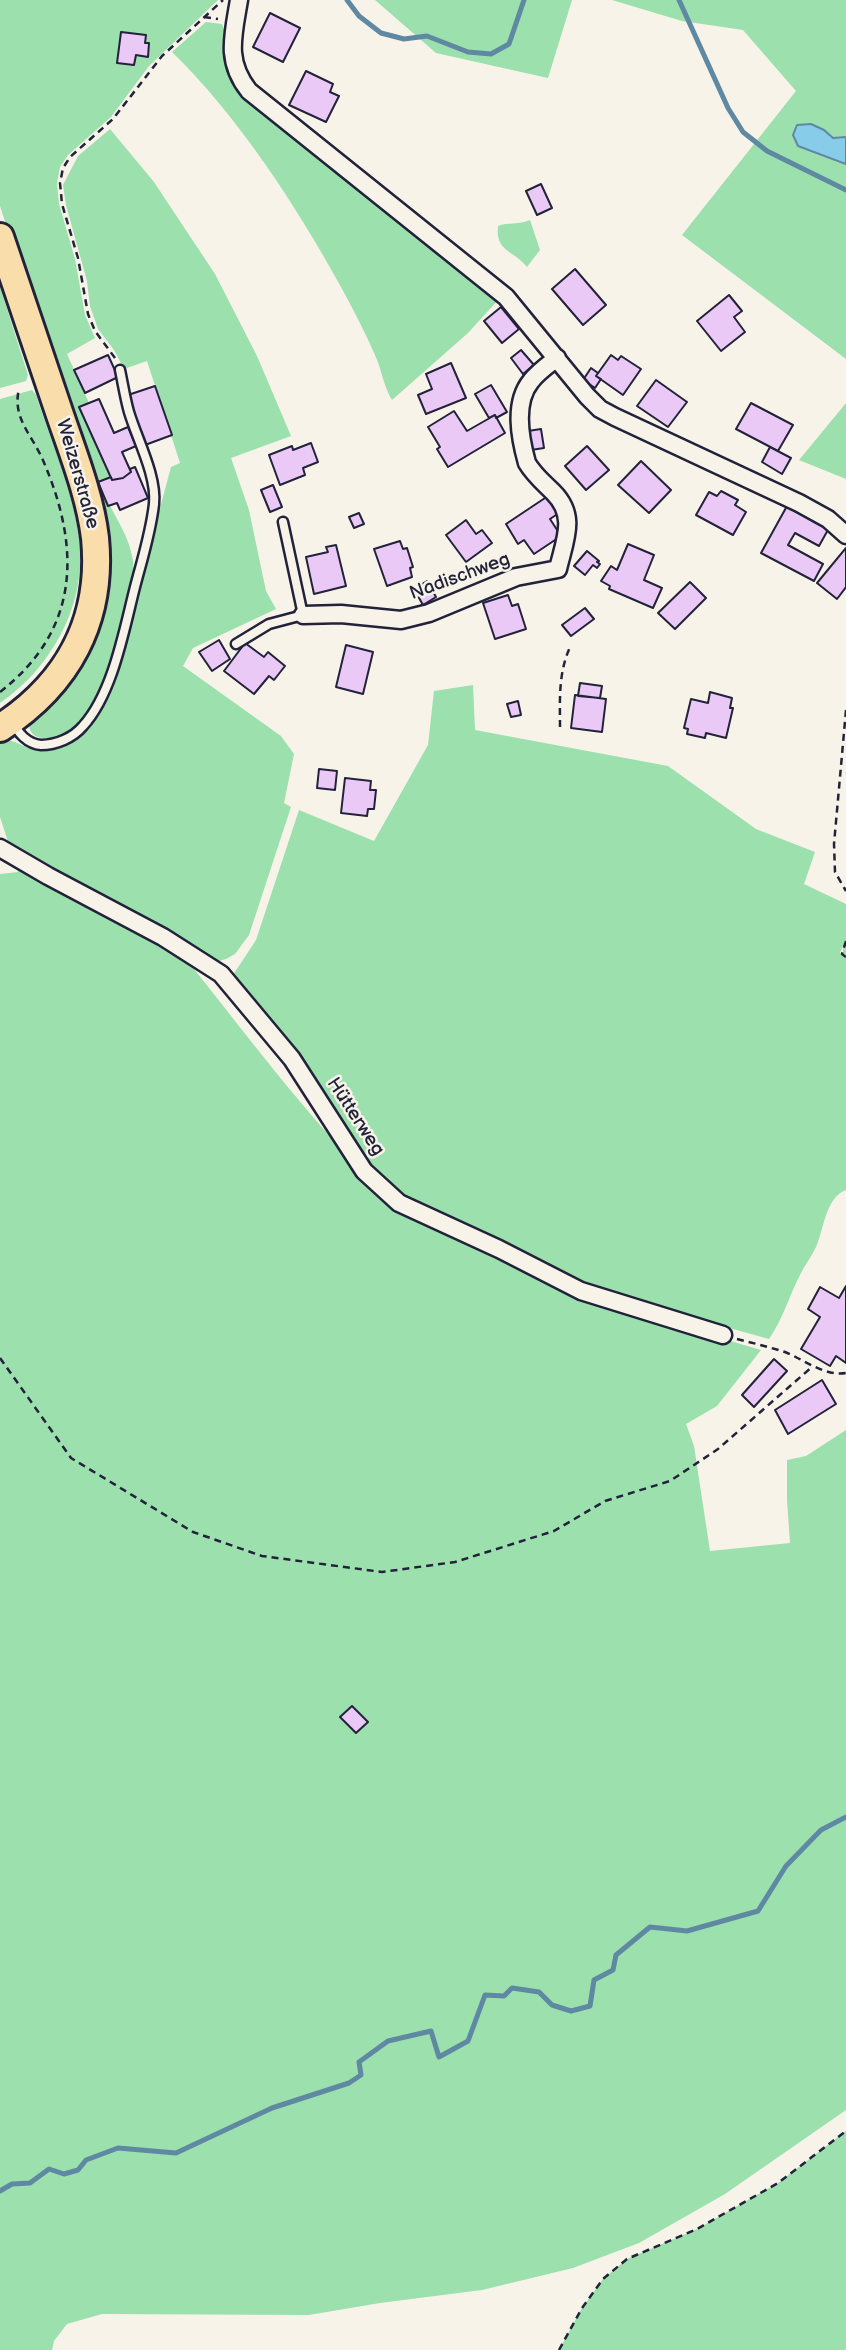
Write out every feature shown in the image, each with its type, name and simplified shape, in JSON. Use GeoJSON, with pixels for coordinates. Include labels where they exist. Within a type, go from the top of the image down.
{"type":"FeatureCollection","features":[{"type":"Feature","properties":{"kind":"main road","name":"Weizerstraße"},"geometry":{"type":"LineString","coordinates":[[0,237],[73,456],[90,514],[96,563],[90,611],[77,645],[49,689],[10,725]]}},
{"type":"Feature","properties":{"kind":"street"},"geometry":{"type":"LineString","coordinates":[[239,0],[232,52],[236,72],[249,91],[506,297],[576,385],[600,409],[799,503],[828,519],[846,535]]}},
{"type":"Feature","properties":{"kind":"street","name":"Nadischweg"},"geometry":{"type":"LineString","coordinates":[[303,615],[341,614],[401,620],[429,613],[516,577],[558,569],[568,527],[566,510],[562,501],[527,463],[520,413],[531,381],[557,358]]}},
{"type":"Feature","properties":{"kind":"street","name":"Hütterweg"},"geometry":{"type":"LineString","coordinates":[[0,848],[163,937],[221,974],[292,1059],[364,1171],[399,1203],[499,1249],[581,1291],[723,1335]]}},
{"type":"Feature","properties":{"kind":"lane"},"geometry":{"type":"LineString","coordinates":[[10,725],[29,741],[40,745],[57,743],[74,734],[94,711],[115,661],[151,526],[155,496],[128,410],[120,370]]}},
{"type":"Feature","properties":{"kind":"lane"},"geometry":{"type":"LineString","coordinates":[[236,644],[269,624],[303,615],[283,522]]}},
{"type":"Feature","properties":{"kind":"path"},"geometry":{"type":"LineString","coordinates":[[120,370],[114,356],[94,331],[88,314],[78,258],[62,204],[60,183],[63,169],[70,157],[113,119],[162,56],[223,0]]}},
{"type":"Feature","properties":{"kind":"path"},"geometry":{"type":"LineString","coordinates":[[0,692],[32,664],[41,651],[57,621],[67,584],[64,528],[44,462],[19,417],[19,389]]}},
{"type":"Feature","properties":{"kind":"path"},"geometry":{"type":"LineString","coordinates":[[561,727],[560,679],[564,660],[571,646]]}},
{"type":"Feature","properties":{"kind":"path"},"geometry":{"type":"LineString","coordinates":[[846,710],[834,844],[835,872],[846,891]]}},
{"type":"Feature","properties":{"kind":"path"},"geometry":{"type":"LineString","coordinates":[[846,941],[842,954],[846,957]]}},
{"type":"Feature","properties":{"kind":"path"},"geometry":{"type":"LineString","coordinates":[[723,1335],[786,1352],[813,1366],[839,1374],[846,1373]]}},
{"type":"Feature","properties":{"kind":"path"},"geometry":{"type":"LineString","coordinates":[[0,1358],[71,1458],[193,1532],[262,1556],[382,1572],[455,1562],[554,1531],[605,1502],[670,1481],[718,1449],[813,1366]]}},
{"type":"Feature","properties":{"kind":"path"},"geometry":{"type":"LineString","coordinates":[[559,2350],[603,2279],[627,2259],[697,2229],[778,2183],[846,2131]]}},
{"type":"Feature","properties":{"kind":"green space"},"geometry":{"type":"Polygon","coordinates":[[[0,0],[218,0],[149,66],[111,117],[68,155],[60,167],[57,183],[59,204],[75,259],[85,315],[95,338],[67,354],[89,403],[111,477],[99,483],[131,550],[133,575],[118,639],[94,701],[77,727],[69,733],[53,738],[34,735],[29,725],[102,597],[12,243],[0,206],[0,0]]]}},
{"type":"Feature","properties":{"kind":"green space"},"geometry":{"type":"Polygon","coordinates":[[[375,0],[572,0],[548,78],[436,53],[375,0]]]}},
{"type":"Feature","properties":{"kind":"green space"},"geometry":{"type":"Polygon","coordinates":[[[612,0],[846,0],[846,137],[833,138],[824,130],[799,146],[846,164],[846,359],[682,235],[796,91],[743,30],[682,21],[612,0]]]}},
{"type":"Feature","properties":{"kind":"green space"},"geometry":{"type":"Polygon","coordinates":[[[206,22],[222,24],[227,62],[499,299],[468,333],[392,400],[363,329],[286,194],[220,104],[172,52],[206,22]]]}},
{"type":"Feature","properties":{"kind":"green space"},"geometry":{"type":"Polygon","coordinates":[[[110,129],[154,182],[215,274],[257,356],[291,436],[231,458],[249,510],[266,591],[276,609],[193,648],[183,666],[281,736],[294,754],[284,803],[291,807],[249,935],[235,954],[226,959],[186,959],[314,1118],[399,1207],[686,1328],[761,1350],[717,1406],[686,1424],[694,1446],[710,1551],[790,1543],[787,1460],[806,1456],[846,1430],[846,2110],[725,2194],[639,2243],[573,2268],[482,2290],[309,2315],[102,2314],[67,2324],[54,2341],[52,2350],[0,2350],[0,874],[18,872],[0,817],[0,744],[8,740],[34,749],[63,747],[84,732],[101,710],[113,685],[110,686],[171,467],[180,463],[147,361],[124,369],[98,329],[66,205],[63,185],[78,156],[110,129]]]}},
{"type":"Feature","properties":{"kind":"green space"},"geometry":{"type":"Polygon","coordinates":[[[530,220],[540,250],[527,267],[502,246],[498,226],[530,220]]]}},
{"type":"Feature","properties":{"kind":"green space"},"geometry":{"type":"Polygon","coordinates":[[[0,287],[28,375],[26,381],[0,388],[0,287]]]}},
{"type":"Feature","properties":{"kind":"green space"},"geometry":{"type":"Polygon","coordinates":[[[32,390],[69,491],[78,530],[80,571],[69,615],[48,656],[18,689],[0,703],[0,399],[32,390]]]}},
{"type":"Feature","properties":{"kind":"green space"},"geometry":{"type":"Polygon","coordinates":[[[846,403],[846,479],[799,460],[846,403]]]}},
{"type":"Feature","properties":{"kind":"green space"},"geometry":{"type":"Polygon","coordinates":[[[473,685],[475,730],[668,766],[756,829],[815,852],[804,884],[846,904],[846,955],[843,953],[843,946],[840,953],[846,958],[846,1190],[833,1200],[814,1251],[769,1339],[603,1293],[393,1192],[366,1168],[317,1079],[231,978],[256,940],[299,810],[374,841],[428,745],[434,691],[473,685]]]}},
{"type":"Feature","properties":{"kind":"green space"},"geometry":{"type":"Polygon","coordinates":[[[846,2131],[846,2350],[559,2350],[582,2308],[603,2279],[627,2259],[697,2229],[778,2183],[846,2131]]]}},
{"type":"Feature","properties":{"kind":"water"},"geometry":{"type":"Polygon","coordinates":[[[811,124],[833,138],[846,137],[846,164],[798,146],[793,135],[797,125],[811,124]]]}},
{"type":"Feature","properties":{"kind":"building"},"geometry":{"type":"Polygon","coordinates":[[[270,13],[300,28],[283,62],[253,47],[270,13]]]}},
{"type":"Feature","properties":{"kind":"building"},"geometry":{"type":"Polygon","coordinates":[[[121,32],[146,35],[145,43],[149,43],[148,57],[136,55],[134,65],[117,63],[121,32]]]}},
{"type":"Feature","properties":{"kind":"building"},"geometry":{"type":"Polygon","coordinates":[[[306,71],[333,84],[330,92],[339,96],[326,122],[289,105],[306,71]]]}},
{"type":"Feature","properties":{"kind":"building"},"geometry":{"type":"Polygon","coordinates":[[[541,184],[552,208],[537,215],[526,191],[541,184]]]}},
{"type":"Feature","properties":{"kind":"building"},"geometry":{"type":"Polygon","coordinates":[[[575,269],[606,305],[583,325],[552,289],[575,269]]]}},
{"type":"Feature","properties":{"kind":"building"},"geometry":{"type":"Polygon","coordinates":[[[729,295],[742,311],[734,317],[745,332],[721,351],[697,321],[729,295]]]}},
{"type":"Feature","properties":{"kind":"building"},"geometry":{"type":"Polygon","coordinates":[[[501,307],[519,329],[502,343],[484,321],[501,307]]]}},
{"type":"Feature","properties":{"kind":"building"},"geometry":{"type":"Polygon","coordinates":[[[521,350],[534,365],[523,374],[511,358],[521,350]]]}},
{"type":"Feature","properties":{"kind":"building"},"geometry":{"type":"Polygon","coordinates":[[[108,355],[118,377],[85,393],[74,370],[108,355]]]}},
{"type":"Feature","properties":{"kind":"building"},"geometry":{"type":"Polygon","coordinates":[[[611,355],[618,360],[621,356],[641,369],[623,395],[596,376],[611,355]]]}},
{"type":"Feature","properties":{"kind":"building"},"geometry":{"type":"Polygon","coordinates":[[[451,363],[466,398],[426,414],[418,395],[432,389],[426,374],[451,363]]]}},
{"type":"Feature","properties":{"kind":"building"},"geometry":{"type":"Polygon","coordinates":[[[591,368],[601,379],[595,388],[583,380],[591,368]]]}},
{"type":"Feature","properties":{"kind":"building"},"geometry":{"type":"Polygon","coordinates":[[[656,380],[687,402],[668,427],[637,406],[656,380]]]}},
{"type":"Feature","properties":{"kind":"building"},"geometry":{"type":"Polygon","coordinates":[[[491,385],[507,412],[496,418],[495,415],[489,418],[475,394],[491,385]]]}},
{"type":"Feature","properties":{"kind":"building"},"geometry":{"type":"Polygon","coordinates":[[[155,386],[172,435],[145,445],[128,395],[155,386]]]}},
{"type":"Feature","properties":{"kind":"building"},"geometry":{"type":"Polygon","coordinates":[[[99,399],[114,433],[128,427],[136,446],[122,452],[131,472],[123,478],[112,480],[79,407],[99,399]]]}},
{"type":"Feature","properties":{"kind":"building"},"geometry":{"type":"Polygon","coordinates":[[[751,403],[793,425],[778,451],[736,429],[751,403]]]}},
{"type":"Feature","properties":{"kind":"building"},"geometry":{"type":"Polygon","coordinates":[[[454,411],[467,431],[495,415],[505,433],[448,467],[428,427],[454,411]]]}},
{"type":"Feature","properties":{"kind":"building"},"geometry":{"type":"Polygon","coordinates":[[[541,429],[544,448],[531,450],[528,431],[541,429]]]}},
{"type":"Feature","properties":{"kind":"building"},"geometry":{"type":"Polygon","coordinates":[[[311,443],[318,462],[303,468],[305,475],[280,485],[269,455],[292,446],[293,450],[311,443]]]}},
{"type":"Feature","properties":{"kind":"building"},"geometry":{"type":"Polygon","coordinates":[[[587,446],[609,470],[586,490],[565,466],[587,446]]]}},
{"type":"Feature","properties":{"kind":"building"},"geometry":{"type":"Polygon","coordinates":[[[770,447],[791,458],[782,474],[762,462],[770,447]]]}},
{"type":"Feature","properties":{"kind":"building"},"geometry":{"type":"Polygon","coordinates":[[[641,461],[671,490],[649,513],[618,485],[641,461]]]}},
{"type":"Feature","properties":{"kind":"building"},"geometry":{"type":"Polygon","coordinates":[[[135,467],[148,498],[120,510],[117,503],[108,506],[98,482],[111,477],[112,480],[123,478],[135,467]]]}},
{"type":"Feature","properties":{"kind":"building"},"geometry":{"type":"Polygon","coordinates":[[[273,485],[282,507],[270,512],[261,490],[273,485]]]}},
{"type":"Feature","properties":{"kind":"building"},"geometry":{"type":"Polygon","coordinates":[[[721,491],[738,500],[735,505],[746,512],[733,535],[696,515],[709,492],[717,496],[721,491]]]}},
{"type":"Feature","properties":{"kind":"building"},"geometry":{"type":"Polygon","coordinates":[[[548,496],[559,513],[550,519],[561,536],[534,554],[524,540],[518,544],[506,524],[548,496]]]}},
{"type":"Feature","properties":{"kind":"building"},"geometry":{"type":"Polygon","coordinates":[[[787,506],[829,528],[819,546],[795,533],[788,545],[823,564],[814,581],[761,553],[787,506]]]}},
{"type":"Feature","properties":{"kind":"building"},"geometry":{"type":"Polygon","coordinates":[[[359,513],[364,524],[354,528],[349,517],[359,513]]]}},
{"type":"Feature","properties":{"kind":"building"},"geometry":{"type":"Polygon","coordinates":[[[466,520],[476,534],[482,530],[492,543],[466,562],[446,535],[466,520]]]}},
{"type":"Feature","properties":{"kind":"building"},"geometry":{"type":"Polygon","coordinates":[[[400,541],[403,549],[407,548],[413,567],[410,568],[412,577],[387,586],[374,549],[400,541]]]}},
{"type":"Feature","properties":{"kind":"building"},"geometry":{"type":"Polygon","coordinates":[[[628,544],[654,555],[644,580],[662,588],[653,608],[609,589],[610,586],[601,581],[611,566],[617,570],[628,544]]]}},
{"type":"Feature","properties":{"kind":"building"},"geometry":{"type":"Polygon","coordinates":[[[336,545],[346,586],[314,594],[306,557],[328,552],[326,547],[336,545]]]}},
{"type":"Feature","properties":{"kind":"building"},"geometry":{"type":"Polygon","coordinates":[[[846,548],[846,587],[837,599],[817,583],[846,548]]]}},
{"type":"Feature","properties":{"kind":"building"},"geometry":{"type":"Polygon","coordinates":[[[587,551],[600,564],[597,568],[593,565],[585,575],[574,566],[587,551]]]}},
{"type":"Feature","properties":{"kind":"building"},"geometry":{"type":"Polygon","coordinates":[[[427,581],[436,597],[423,605],[414,589],[427,581]]]}},
{"type":"Feature","properties":{"kind":"building"},"geometry":{"type":"Polygon","coordinates":[[[690,582],[706,598],[675,629],[658,613],[690,582]]]}},
{"type":"Feature","properties":{"kind":"building"},"geometry":{"type":"Polygon","coordinates":[[[508,595],[512,606],[518,604],[526,629],[495,639],[483,603],[508,595]]]}},
{"type":"Feature","properties":{"kind":"building"},"geometry":{"type":"Polygon","coordinates":[[[585,608],[594,619],[571,636],[562,625],[585,608]]]}},
{"type":"Feature","properties":{"kind":"building"},"geometry":{"type":"Polygon","coordinates":[[[219,640],[230,659],[212,671],[199,652],[219,640]]]}},
{"type":"Feature","properties":{"kind":"building"},"geometry":{"type":"Polygon","coordinates":[[[245,643],[264,657],[268,652],[285,666],[274,680],[269,676],[254,694],[224,671],[245,643]]]}},
{"type":"Feature","properties":{"kind":"building"},"geometry":{"type":"Polygon","coordinates":[[[346,645],[373,652],[363,694],[336,687],[346,645]]]}},
{"type":"Feature","properties":{"kind":"building"},"geometry":{"type":"Polygon","coordinates":[[[580,683],[602,686],[600,698],[578,696],[580,683]]]}},
{"type":"Feature","properties":{"kind":"building"},"geometry":{"type":"Polygon","coordinates":[[[710,692],[732,698],[730,708],[733,708],[726,738],[706,733],[705,738],[687,734],[688,729],[684,728],[691,699],[708,703],[710,692]]]}},
{"type":"Feature","properties":{"kind":"building"},"geometry":{"type":"Polygon","coordinates":[[[575,695],[606,699],[602,732],[571,728],[575,695]]]}},
{"type":"Feature","properties":{"kind":"building"},"geometry":{"type":"Polygon","coordinates":[[[518,701],[521,715],[511,717],[507,704],[518,701]]]}},
{"type":"Feature","properties":{"kind":"building"},"geometry":{"type":"Polygon","coordinates":[[[319,769],[337,771],[335,790],[317,788],[319,769]]]}},
{"type":"Feature","properties":{"kind":"building"},"geometry":{"type":"Polygon","coordinates":[[[345,778],[371,781],[370,790],[376,790],[374,809],[368,809],[367,816],[341,813],[345,778]]]}},
{"type":"Feature","properties":{"kind":"building"},"geometry":{"type":"Polygon","coordinates":[[[846,1286],[846,1363],[836,1356],[830,1366],[801,1349],[820,1317],[808,1309],[820,1287],[839,1298],[846,1286]]]}},
{"type":"Feature","properties":{"kind":"building"},"geometry":{"type":"Polygon","coordinates":[[[774,1359],[787,1371],[754,1407],[742,1395],[774,1359]]]}},
{"type":"Feature","properties":{"kind":"building"},"geometry":{"type":"Polygon","coordinates":[[[822,1380],[836,1404],[788,1434],[775,1410],[822,1380]]]}},
{"type":"Feature","properties":{"kind":"building"},"geometry":{"type":"Polygon","coordinates":[[[352,1706],[368,1722],[356,1733],[340,1717],[352,1706]]]}},
{"type":"Feature","properties":{"kind":"waterway"},"geometry":{"type":"LineString","coordinates":[[347,0],[359,16],[381,33],[404,39],[427,36],[468,52],[491,54],[509,44],[524,0]]}},
{"type":"Feature","properties":{"kind":"waterway"},"geometry":{"type":"LineString","coordinates":[[679,0],[728,108],[743,132],[767,151],[846,190]]}},
{"type":"Feature","properties":{"kind":"waterway"},"geometry":{"type":"LineString","coordinates":[[0,2191],[12,2184],[30,2183],[49,2169],[64,2174],[78,2170],[86,2160],[118,2148],[176,2153],[272,2108],[349,2083],[361,2075],[359,2062],[388,2041],[431,2031],[439,2057],[468,2041],[485,1995],[504,1996],[512,1988],[539,1992],[552,2005],[571,2011],[590,2006],[594,1980],[613,1970],[616,1955],[650,1927],[687,1931],[758,1911],[786,1866],[821,1830],[846,1817]]}}]}
